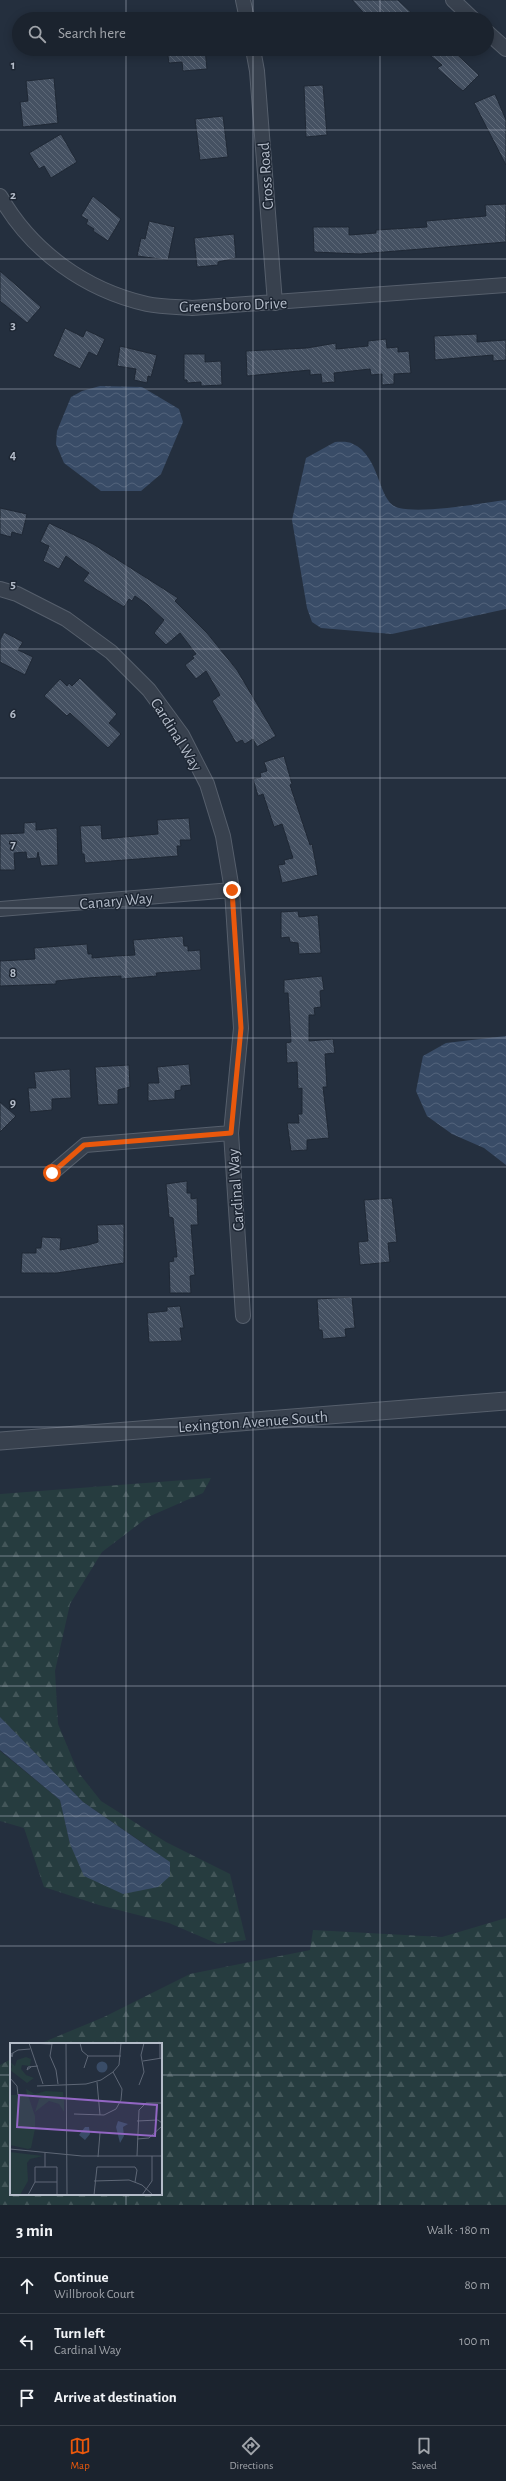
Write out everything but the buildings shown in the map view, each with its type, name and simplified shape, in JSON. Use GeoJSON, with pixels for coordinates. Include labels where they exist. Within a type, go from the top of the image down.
{"type":"FeatureCollection","features":[{"type":"Feature","properties":{"kind":"street"},"geometry":{"type":"LineString","coordinates":[[243,0],[246,12]]}},
{"type":"Feature","properties":{"kind":"street"},"geometry":{"type":"LineString","coordinates":[[452,0],[465,12]]}},
{"type":"Feature","properties":{"kind":"street"},"geometry":{"type":"LineString","coordinates":[[494,38],[506,49]]}},
{"type":"Feature","properties":{"kind":"street","name":"Cross Road"},"geometry":{"type":"LineString","coordinates":[[254,56],[257,71],[275,303]]}},
{"type":"Feature","properties":{"kind":"street","name":"Greensboro Drive"},"geometry":{"type":"LineString","coordinates":[[0,196],[12,218],[52,259],[97,288],[147,304],[192,308],[506,285]]}},
{"type":"Feature","properties":{"kind":"street","name":"Cardinal Way"},"geometry":{"type":"LineString","coordinates":[[0,589],[17,594],[66,620],[111,652],[149,690],[182,735],[207,784],[223,836],[232,890],[241,1028],[231,1133],[243,1316]]}},
{"type":"Feature","properties":{"kind":"street","name":"Canary Way"},"geometry":{"type":"LineString","coordinates":[[0,909],[232,890]]}},
{"type":"Feature","properties":{"kind":"street"},"geometry":{"type":"LineString","coordinates":[[52,1173],[84,1145],[231,1133]]}},
{"type":"Feature","properties":{"kind":"street","name":"Lexington Avenue South"},"geometry":{"type":"LineString","coordinates":[[0,1441],[506,1402]]}},
{"type":"Feature","properties":{"kind":"green space"},"geometry":{"type":"Polygon","coordinates":[[[211,1478],[203,1493],[148,1517],[102,1552],[70,1604],[55,1671],[58,1724],[78,1772],[101,1801],[166,1842],[230,1874],[246,1940],[218,1944],[169,1923],[99,1905],[44,1887],[24,1828],[0,1821],[0,1751],[60,1800],[70,1844],[152,1849],[83,1802],[0,1717],[0,1494],[211,1478]]]}},
{"type":"Feature","properties":{"kind":"green space"},"geometry":{"type":"Polygon","coordinates":[[[506,1918],[506,2205],[0,2205],[0,2065],[10,2060],[10,2195],[162,2195],[162,2043],[41,2043],[104,2017],[190,1974],[310,1950],[313,1930],[442,1937],[506,1918]]]}},
{"type":"Feature","properties":{"kind":"water"},"geometry":{"type":"Polygon","coordinates":[[[100,386],[142,387],[179,409],[183,422],[161,474],[141,491],[101,491],[64,463],[56,444],[57,431],[71,397],[82,391],[100,386]]]}},
{"type":"Feature","properties":{"kind":"water"},"geometry":{"type":"Polygon","coordinates":[[[335,442],[351,443],[362,450],[374,467],[385,496],[390,503],[396,507],[419,510],[466,506],[506,500],[506,609],[392,634],[321,628],[312,622],[307,608],[292,520],[306,458],[335,442]]]}},
{"type":"Feature","properties":{"kind":"water"},"geometry":{"type":"Polygon","coordinates":[[[506,1036],[506,1165],[484,1148],[452,1134],[427,1116],[416,1091],[423,1056],[446,1043],[506,1036]]]}},
{"type":"Feature","properties":{"kind":"water"},"geometry":{"type":"Polygon","coordinates":[[[0,1717],[83,1802],[170,1862],[170,1876],[158,1887],[123,1894],[84,1876],[70,1844],[60,1800],[0,1750],[0,1717]]]}},
{"type":"Feature","properties":{"kind":"route"},"geometry":{"type":"LineString","coordinates":[[52,1173],[84,1145],[231,1133],[241,1028],[232,890]]}}]}
